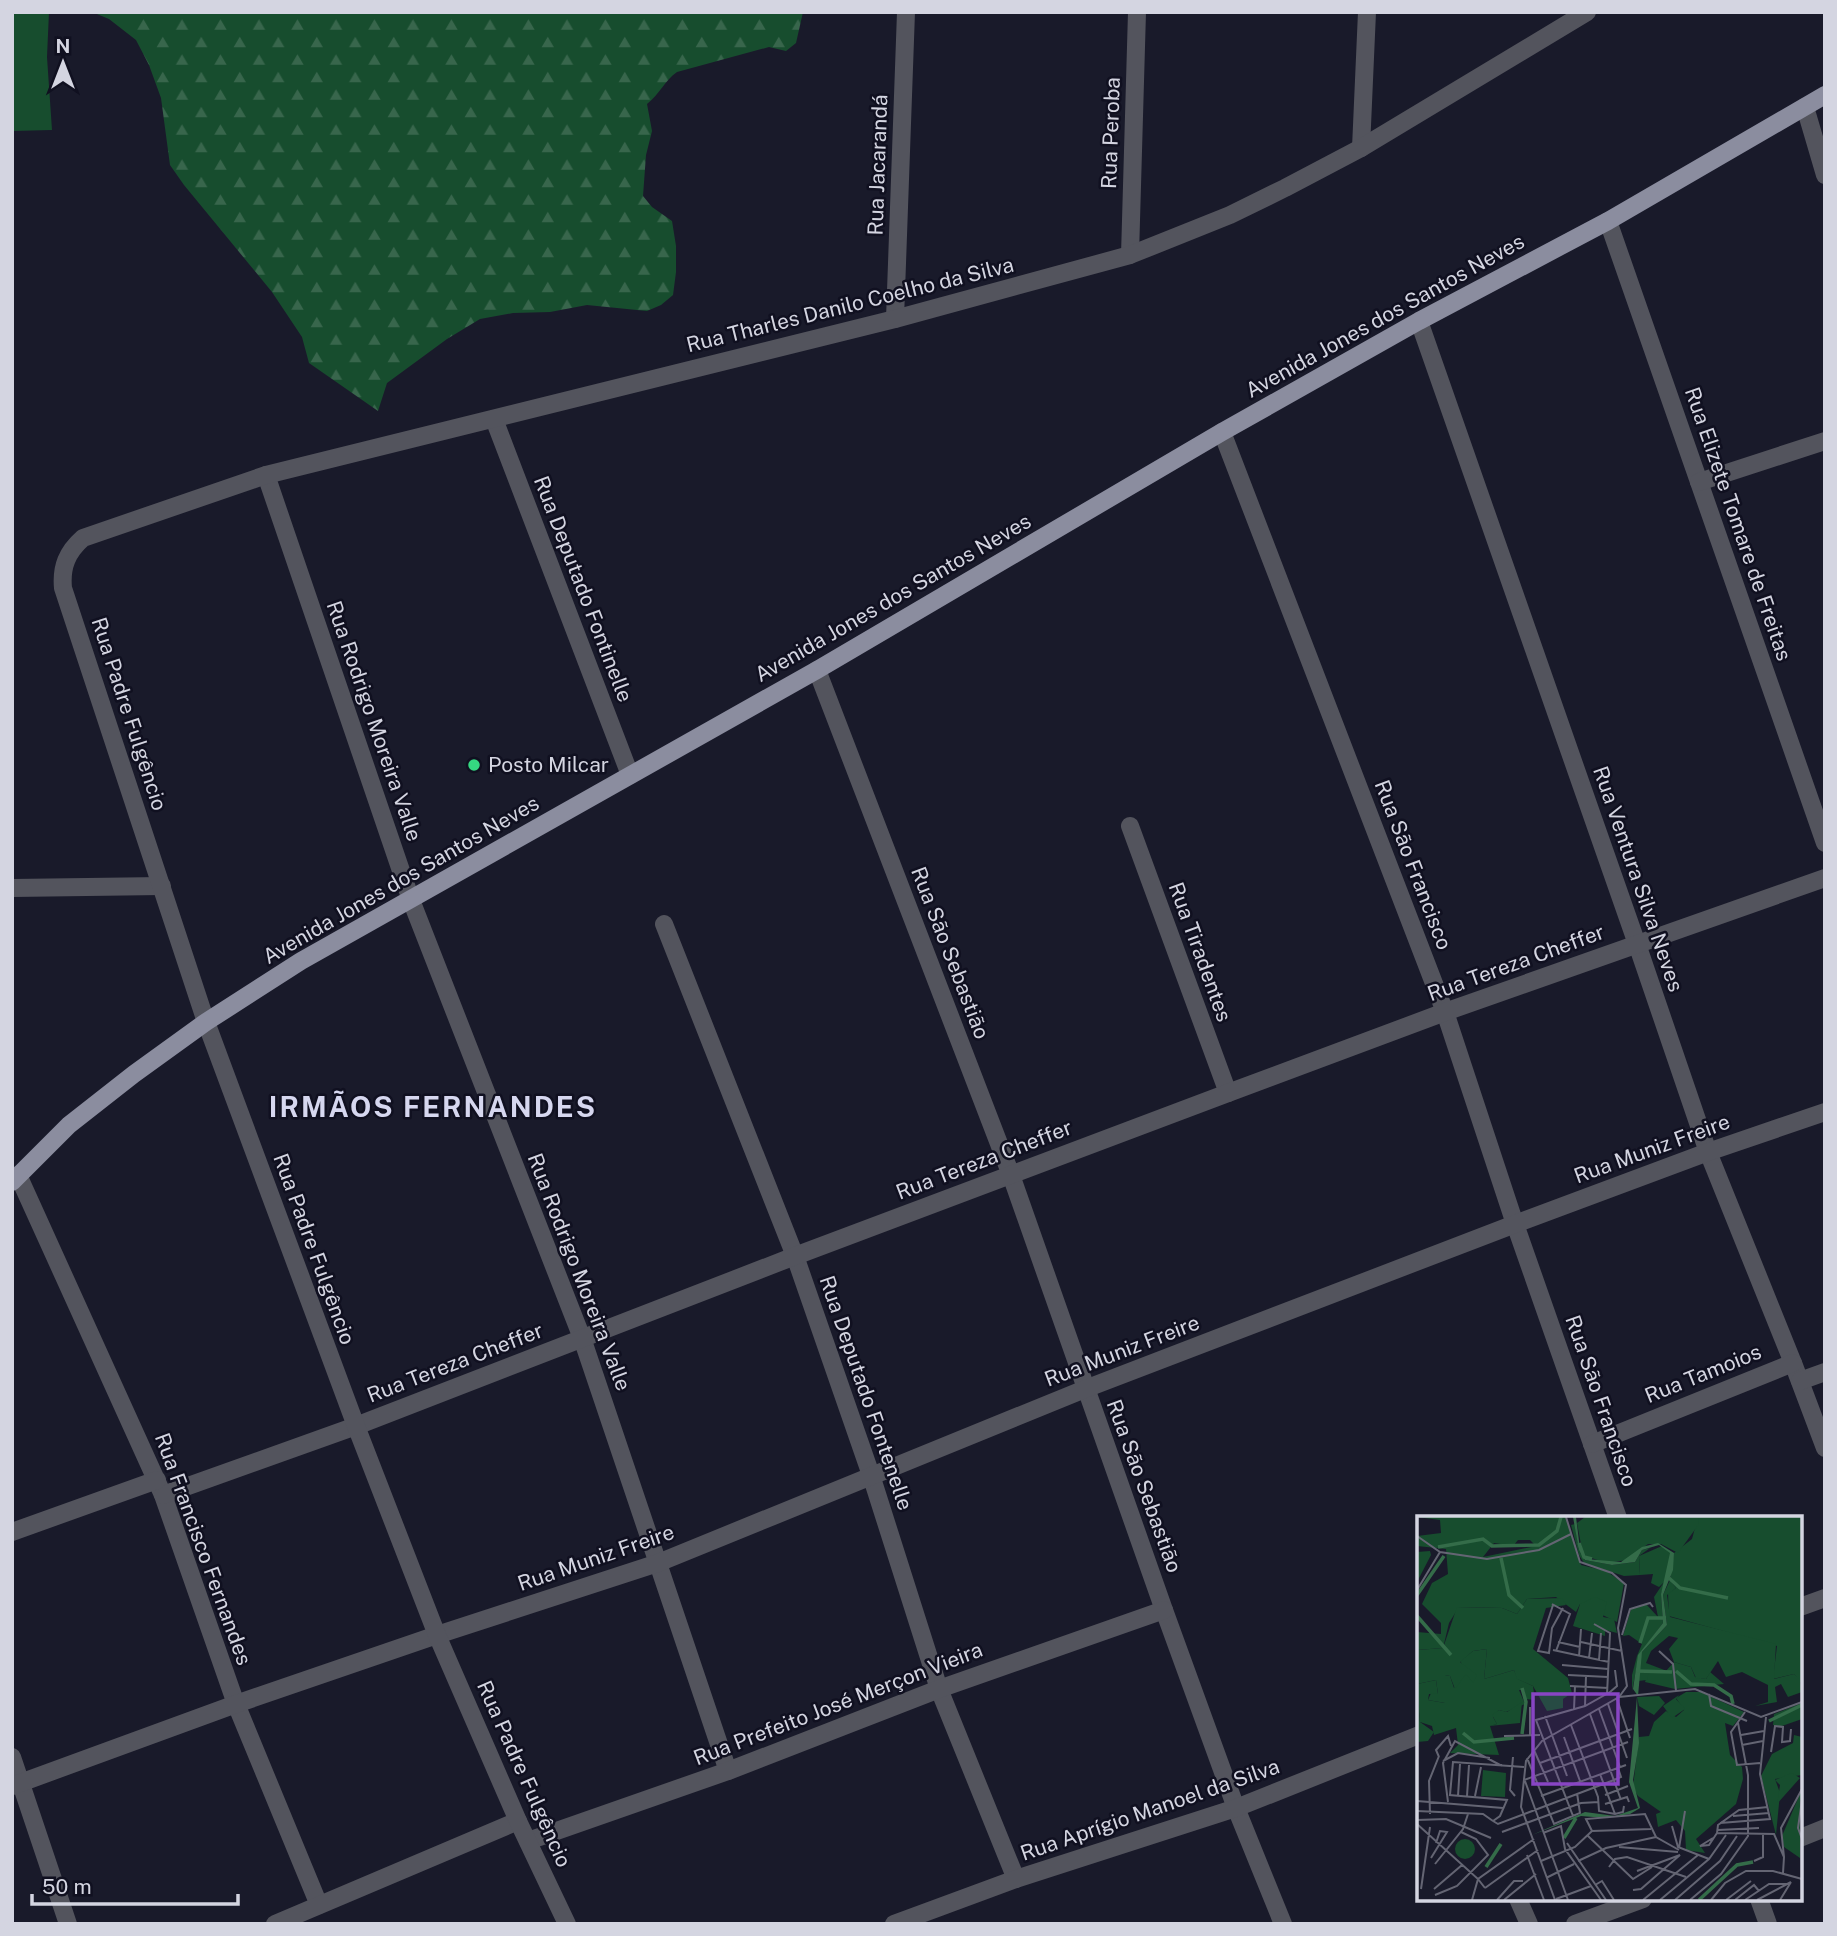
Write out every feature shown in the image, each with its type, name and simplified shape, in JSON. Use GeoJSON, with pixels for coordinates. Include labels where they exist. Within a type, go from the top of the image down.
{"type":"FeatureCollection","features":[{"type":"Feature","properties":{"kind":"main road","name":"Avenida Jones dos Santos Neves"},"geometry":{"type":"LineString","coordinates":[[15,1178],[69,1125],[206,1022],[301,961],[817,670],[1222,432],[1419,321],[1608,221],[1825,95]]}},
{"type":"Feature","properties":{"kind":"street","name":"Rua Jacarandá"},"geometry":{"type":"LineString","coordinates":[[895,319],[906,12]]}},
{"type":"Feature","properties":{"kind":"street","name":"Rua Peroba"},"geometry":{"type":"LineString","coordinates":[[1130,255],[1137,12]]}},
{"type":"Feature","properties":{"kind":"street"},"geometry":{"type":"LineString","coordinates":[[1361,148],[1367,12]]}},
{"type":"Feature","properties":{"kind":"street","name":"Rua Tharles Danilo Coelho da Silva"},"geometry":{"type":"LineString","coordinates":[[83,538],[266,475],[895,319],[1130,255],[1230,215],[1361,148],[1587,12]]}},
{"type":"Feature","properties":{"kind":"street"},"geometry":{"type":"LineString","coordinates":[[1805,107],[1825,175]]}},
{"type":"Feature","properties":{"kind":"street","name":"Rua Elizete Tomare de Freitas"},"geometry":{"type":"LineString","coordinates":[[1608,221],[1825,843]]}},
{"type":"Feature","properties":{"kind":"street","name":"Rua Ventura Silva Neves"},"geometry":{"type":"LineString","coordinates":[[1419,321],[1708,1152],[1825,1448]]}},
{"type":"Feature","properties":{"kind":"street","name":"Rua Deputado Fontinelle"},"geometry":{"type":"LineString","coordinates":[[494,419],[630,775]]}},
{"type":"Feature","properties":{"kind":"street","name":"Rua São Francisco"},"geometry":{"type":"LineString","coordinates":[[1222,432],[1446,1012],[1515,1224],[1617,1516]]}},
{"type":"Feature","properties":{"kind":"street"},"geometry":{"type":"LineString","coordinates":[[1699,482],[1825,441]]}},
{"type":"Feature","properties":{"kind":"street","name":"Rua Rodrigo Moreira Valle"},"geometry":{"type":"LineString","coordinates":[[266,475],[411,900],[582,1338],[728,1771]]}},
{"type":"Feature","properties":{"kind":"street","name":"Rua Padre Fulgêncio"},"geometry":{"type":"LineString","coordinates":[[83,538],[73,547],[65,561],[63,588],[206,1022],[437,1635],[518,1821],[567,1924]]}},
{"type":"Feature","properties":{"kind":"street","name":"Rua São Sebastião"},"geometry":{"type":"LineString","coordinates":[[817,670],[1011,1175],[1164,1610],[1236,1808],[1283,1924]]}},
{"type":"Feature","properties":{"kind":"street","name":"Rua Tiradentes"},"geometry":{"type":"LineString","coordinates":[[1130,826],[1228,1093]]}},
{"type":"Feature","properties":{"kind":"street","name":"Rua Tereza Cheffer"},"geometry":{"type":"LineString","coordinates":[[12,1532],[356,1426],[795,1256],[1228,1093],[1446,1012],[1825,878]]}},
{"type":"Feature","properties":{"kind":"street"},"geometry":{"type":"LineString","coordinates":[[12,888],[162,886]]}},
{"type":"Feature","properties":{"kind":"street","name":"Rua Deputado Fontenelle"},"geometry":{"type":"LineString","coordinates":[[664,924],[795,1256],[871,1475],[939,1689],[1016,1879]]}},
{"type":"Feature","properties":{"kind":"street","name":"Rua Muniz Freire"},"geometry":{"type":"LineString","coordinates":[[17,1784],[236,1704],[658,1563],[1085,1389],[1515,1224],[1708,1152],[1825,1112]]}},
{"type":"Feature","properties":{"kind":"street","name":"Rua Francisco Fernandes"},"geometry":{"type":"LineString","coordinates":[[15,1178],[160,1487],[236,1704],[319,1905]]}},
{"type":"Feature","properties":{"kind":"street","name":"Rua Tamoios"},"geometry":{"type":"LineString","coordinates":[[1592,1444],[1793,1363]]}},
{"type":"Feature","properties":{"kind":"street"},"geometry":{"type":"LineString","coordinates":[[1800,1381],[1825,1372]]}},
{"type":"Feature","properties":{"kind":"street"},"geometry":{"type":"LineString","coordinates":[[1802,1605],[1825,1598]]}},
{"type":"Feature","properties":{"kind":"street","name":"Rua Prefeito José Merçon Vieira"},"geometry":{"type":"LineString","coordinates":[[528,1841],[728,1771],[939,1689],[1164,1610]]}},
{"type":"Feature","properties":{"kind":"street","name":"Rua Aprígio Manoel da Silva"},"geometry":{"type":"LineString","coordinates":[[894,1924],[1016,1879],[1236,1808],[1417,1736]]}},
{"type":"Feature","properties":{"kind":"street"},"geometry":{"type":"LineString","coordinates":[[12,1757],[17,1784],[68,1924]]}},
{"type":"Feature","properties":{"kind":"street"},"geometry":{"type":"LineString","coordinates":[[275,1924],[518,1821]]}},
{"type":"Feature","properties":{"kind":"street"},"geometry":{"type":"LineString","coordinates":[[1802,1837],[1825,1828]]}},
{"type":"Feature","properties":{"kind":"street"},"geometry":{"type":"LineString","coordinates":[[1519,1901],[1529,1924]]}},
{"type":"Feature","properties":{"kind":"street"},"geometry":{"type":"LineString","coordinates":[[1575,1924],[1638,1901]]}},
{"type":"Feature","properties":{"kind":"street"},"geometry":{"type":"LineString","coordinates":[[1760,1901],[1768,1924]]}},
{"type":"Feature","properties":{"kind":"green space"},"geometry":{"type":"Polygon","coordinates":[[[12,12],[49,12],[47,57],[52,130],[12,131],[12,12]]]}},
{"type":"Feature","properties":{"kind":"green space"},"geometry":{"type":"Polygon","coordinates":[[[92,12],[803,12],[796,43],[786,51],[769,47],[677,72],[647,104],[652,131],[646,155],[643,196],[652,207],[672,221],[676,246],[673,295],[661,305],[647,311],[587,305],[550,312],[513,313],[480,319],[447,339],[387,383],[378,411],[309,363],[302,337],[272,292],[170,165],[161,98],[136,40],[109,19],[92,12]]]}},
{"type":"Feature","properties":{"kind":"place","name":"Posto Milcar"},"geometry":{"type":"Point","coordinates":[474,765]}},
{"type":"Feature","properties":{"kind":"district","name":"IRMÃOS FERNANDES"},"geometry":{"type":"Point","coordinates":[433,1107]}}]}
